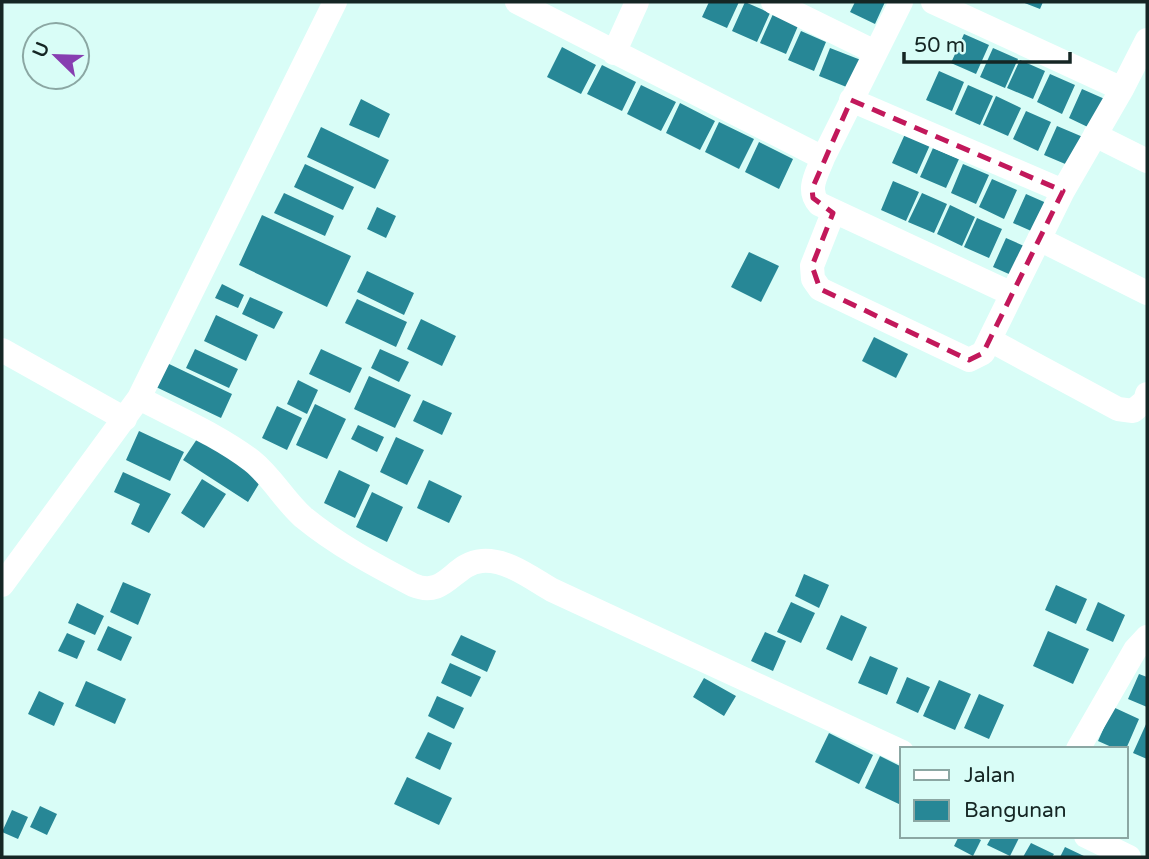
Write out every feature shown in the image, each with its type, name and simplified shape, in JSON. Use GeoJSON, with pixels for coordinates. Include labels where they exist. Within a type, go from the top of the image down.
{"type":"FeatureCollection","features":[{"type":"Feature","properties":{"kind":"street"},"geometry":{"type":"LineString","coordinates":[[2,585],[132,409],[335,2]]}},
{"type":"Feature","properties":{"kind":"street"},"geometry":{"type":"LineString","coordinates":[[517,2],[823,158]]}},
{"type":"Feature","properties":{"kind":"street"},"geometry":{"type":"LineString","coordinates":[[614,53],[637,2]]}},
{"type":"Feature","properties":{"kind":"street"},"geometry":{"type":"LineString","coordinates":[[773,2],[876,52]]}},
{"type":"Feature","properties":{"kind":"street"},"geometry":{"type":"LineString","coordinates":[[901,2],[823,158],[811,189],[813,198],[833,213],[1012,294]]}},
{"type":"Feature","properties":{"kind":"street"},"geometry":{"type":"LineString","coordinates":[[933,2],[1122,89]]}},
{"type":"Feature","properties":{"kind":"street"},"geometry":{"type":"LineString","coordinates":[[833,213],[811,266],[813,279],[820,289],[969,360],[983,353],[1063,191],[1144,56]]}},
{"type":"Feature","properties":{"kind":"street"},"geometry":{"type":"LineString","coordinates":[[852,100],[1063,191]]}},
{"type":"Feature","properties":{"kind":"street"},"geometry":{"type":"LineString","coordinates":[[1095,135],[1147,161]]}},
{"type":"Feature","properties":{"kind":"street"},"geometry":{"type":"LineString","coordinates":[[1039,239],[1147,293]]}},
{"type":"Feature","properties":{"kind":"street"},"geometry":{"type":"LineString","coordinates":[[990,340],[1118,409],[1133,411],[1145,401],[1147,394]]}},
{"type":"Feature","properties":{"kind":"street"},"geometry":{"type":"LineString","coordinates":[[2,349],[132,409],[208,433],[264,471],[301,515],[336,543],[413,585],[426,590],[437,588],[473,563],[483,561],[506,565],[552,590],[900,751]]}},
{"type":"Feature","properties":{"kind":"street"},"geometry":{"type":"LineString","coordinates":[[1079,747],[1135,650],[1147,637]]}},
{"type":"Feature","properties":{"kind":"street"},"geometry":{"type":"LineString","coordinates":[[1090,838],[1129,857]]}},
{"type":"Feature","properties":{"kind":"highlighted area"},"geometry":{"type":"Polygon","coordinates":[[[851,100],[1063,191],[983,353],[969,360],[820,289],[812,266],[833,213],[813,198],[812,189],[851,100]]]}},
{"type":"Feature","properties":{"kind":"building"},"geometry":{"type":"Polygon","coordinates":[[[709,2],[739,2],[727,28],[702,17],[709,2]]]}},
{"type":"Feature","properties":{"kind":"building"},"geometry":{"type":"Polygon","coordinates":[[[745,2],[770,13],[757,42],[732,31],[745,2]]]}},
{"type":"Feature","properties":{"kind":"building"},"geometry":{"type":"Polygon","coordinates":[[[855,2],[885,2],[875,24],[850,12],[855,2]]]}},
{"type":"Feature","properties":{"kind":"building"},"geometry":{"type":"Polygon","coordinates":[[[1022,2],[1043,2],[1040,9],[1022,2]]]}},
{"type":"Feature","properties":{"kind":"building"},"geometry":{"type":"Polygon","coordinates":[[[773,14],[798,26],[786,54],[760,43],[773,14]]]}},
{"type":"Feature","properties":{"kind":"building"},"geometry":{"type":"Polygon","coordinates":[[[801,31],[826,42],[814,71],[788,60],[801,31]]]}},
{"type":"Feature","properties":{"kind":"building"},"geometry":{"type":"Polygon","coordinates":[[[964,34],[989,45],[976,74],[951,63],[964,34]]]}},
{"type":"Feature","properties":{"kind":"building"},"geometry":{"type":"Polygon","coordinates":[[[562,47],[596,65],[581,94],[547,77],[562,47]]]}},
{"type":"Feature","properties":{"kind":"building"},"geometry":{"type":"Polygon","coordinates":[[[830,48],[866,62],[854,90],[819,76],[830,48]]]}},
{"type":"Feature","properties":{"kind":"building"},"geometry":{"type":"Polygon","coordinates":[[[993,48],[1018,59],[1005,88],[980,77],[993,48]]]}},
{"type":"Feature","properties":{"kind":"building"},"geometry":{"type":"Polygon","coordinates":[[[1020,60],[1045,71],[1033,99],[1007,88],[1020,60]]]}},
{"type":"Feature","properties":{"kind":"building"},"geometry":{"type":"Polygon","coordinates":[[[602,65],[636,82],[622,111],[587,94],[602,65]]]}},
{"type":"Feature","properties":{"kind":"building"},"geometry":{"type":"Polygon","coordinates":[[[939,71],[964,82],[952,111],[926,100],[939,71]]]}},
{"type":"Feature","properties":{"kind":"building"},"geometry":{"type":"Polygon","coordinates":[[[1050,74],[1075,85],[1062,114],[1037,102],[1050,74]]]}},
{"type":"Feature","properties":{"kind":"building"},"geometry":{"type":"Polygon","coordinates":[[[641,85],[676,102],[661,131],[627,114],[641,85]]]}},
{"type":"Feature","properties":{"kind":"building"},"geometry":{"type":"Polygon","coordinates":[[[968,85],[993,96],[980,125],[955,114],[968,85]]]}},
{"type":"Feature","properties":{"kind":"building"},"geometry":{"type":"Polygon","coordinates":[[[1082,89],[1107,100],[1094,130],[1069,118],[1082,89]]]}},
{"type":"Feature","properties":{"kind":"building"},"geometry":{"type":"Polygon","coordinates":[[[996,96],[1021,108],[1008,136],[983,125],[996,96]]]}},
{"type":"Feature","properties":{"kind":"building"},"geometry":{"type":"Polygon","coordinates":[[[361,99],[390,114],[379,138],[349,125],[361,99]]]}},
{"type":"Feature","properties":{"kind":"building"},"geometry":{"type":"Polygon","coordinates":[[[680,103],[715,121],[700,150],[666,133],[680,103]]]}},
{"type":"Feature","properties":{"kind":"building"},"geometry":{"type":"Polygon","coordinates":[[[1026,111],[1051,122],[1038,151],[1013,139],[1026,111]]]}},
{"type":"Feature","properties":{"kind":"building"},"geometry":{"type":"Polygon","coordinates":[[[719,122],[754,139],[739,169],[705,152],[719,122]]]}},
{"type":"Feature","properties":{"kind":"building"},"geometry":{"type":"Polygon","coordinates":[[[1057,126],[1083,137],[1070,166],[1044,155],[1057,126]]]}},
{"type":"Feature","properties":{"kind":"building"},"geometry":{"type":"Polygon","coordinates":[[[321,127],[389,160],[375,189],[307,157],[321,127]]]}},
{"type":"Feature","properties":{"kind":"building"},"geometry":{"type":"Polygon","coordinates":[[[905,134],[930,145],[917,174],[892,163],[905,134]]]}},
{"type":"Feature","properties":{"kind":"building"},"geometry":{"type":"Polygon","coordinates":[[[759,142],[793,159],[779,189],[745,172],[759,142]]]}},
{"type":"Feature","properties":{"kind":"building"},"geometry":{"type":"Polygon","coordinates":[[[933,148],[959,159],[946,188],[920,177],[933,148]]]}},
{"type":"Feature","properties":{"kind":"building"},"geometry":{"type":"Polygon","coordinates":[[[305,164],[354,187],[343,210],[294,187],[305,164]]]}},
{"type":"Feature","properties":{"kind":"building"},"geometry":{"type":"Polygon","coordinates":[[[963,164],[989,175],[976,204],[951,193],[963,164]]]}},
{"type":"Feature","properties":{"kind":"building"},"geometry":{"type":"Polygon","coordinates":[[[992,179],[1017,190],[1004,219],[979,207],[992,179]]]}},
{"type":"Feature","properties":{"kind":"building"},"geometry":{"type":"Polygon","coordinates":[[[893,181],[919,192],[906,221],[881,210],[893,181]]]}},
{"type":"Feature","properties":{"kind":"building"},"geometry":{"type":"Polygon","coordinates":[[[284,193],[334,216],[325,236],[274,213],[284,193]]]}},
{"type":"Feature","properties":{"kind":"building"},"geometry":{"type":"Polygon","coordinates":[[[922,193],[947,204],[934,233],[908,222],[922,193]]]}},
{"type":"Feature","properties":{"kind":"building"},"geometry":{"type":"Polygon","coordinates":[[[1026,194],[1051,205],[1038,234],[1013,223],[1026,194]]]}},
{"type":"Feature","properties":{"kind":"building"},"geometry":{"type":"Polygon","coordinates":[[[950,205],[975,217],[962,246],[937,234],[950,205]]]}},
{"type":"Feature","properties":{"kind":"building"},"geometry":{"type":"Polygon","coordinates":[[[377,207],[396,216],[386,238],[367,229],[377,207]]]}},
{"type":"Feature","properties":{"kind":"building"},"geometry":{"type":"Polygon","coordinates":[[[262,215],[351,256],[327,307],[239,265],[262,215]]]}},
{"type":"Feature","properties":{"kind":"building"},"geometry":{"type":"Polygon","coordinates":[[[977,218],[1002,229],[989,258],[964,247],[977,218]]]}},
{"type":"Feature","properties":{"kind":"building"},"geometry":{"type":"Polygon","coordinates":[[[1006,238],[1031,249],[1018,278],[993,267],[1006,238]]]}},
{"type":"Feature","properties":{"kind":"building"},"geometry":{"type":"Polygon","coordinates":[[[749,252],[779,266],[761,302],[731,287],[749,252]]]}},
{"type":"Feature","properties":{"kind":"building"},"geometry":{"type":"Polygon","coordinates":[[[367,271],[414,293],[404,315],[357,292],[367,271]]]}},
{"type":"Feature","properties":{"kind":"building"},"geometry":{"type":"Polygon","coordinates":[[[222,284],[244,295],[238,308],[215,298],[222,284]]]}},
{"type":"Feature","properties":{"kind":"building"},"geometry":{"type":"Polygon","coordinates":[[[250,297],[283,312],[274,329],[242,314],[250,297]]]}},
{"type":"Feature","properties":{"kind":"building"},"geometry":{"type":"Polygon","coordinates":[[[357,299],[407,322],[396,347],[345,323],[357,299]]]}},
{"type":"Feature","properties":{"kind":"building"},"geometry":{"type":"Polygon","coordinates":[[[216,315],[258,335],[246,361],[204,341],[216,315]]]}},
{"type":"Feature","properties":{"kind":"building"},"geometry":{"type":"Polygon","coordinates":[[[421,319],[456,336],[442,366],[407,349],[421,319]]]}},
{"type":"Feature","properties":{"kind":"building"},"geometry":{"type":"Polygon","coordinates":[[[874,337],[908,354],[896,378],[862,361],[874,337]]]}},
{"type":"Feature","properties":{"kind":"building"},"geometry":{"type":"Polygon","coordinates":[[[195,349],[238,369],[229,388],[186,368],[195,349]]]}},
{"type":"Feature","properties":{"kind":"building"},"geometry":{"type":"Polygon","coordinates":[[[321,349],[362,368],[350,393],[309,374],[321,349]]]}},
{"type":"Feature","properties":{"kind":"building"},"geometry":{"type":"Polygon","coordinates":[[[380,349],[409,362],[399,382],[371,368],[380,349]]]}},
{"type":"Feature","properties":{"kind":"building"},"geometry":{"type":"Polygon","coordinates":[[[167,363],[232,394],[221,418],[156,387],[167,363]]]}},
{"type":"Feature","properties":{"kind":"building"},"geometry":{"type":"Polygon","coordinates":[[[369,376],[411,395],[395,428],[354,409],[369,376]]]}},
{"type":"Feature","properties":{"kind":"building"},"geometry":{"type":"Polygon","coordinates":[[[298,380],[318,390],[307,414],[287,404],[298,380]]]}},
{"type":"Feature","properties":{"kind":"building"},"geometry":{"type":"Polygon","coordinates":[[[423,400],[452,413],[442,435],[413,421],[423,400]]]}},
{"type":"Feature","properties":{"kind":"building"},"geometry":{"type":"Polygon","coordinates":[[[315,404],[346,419],[327,459],[296,445],[315,404]]]}},
{"type":"Feature","properties":{"kind":"building"},"geometry":{"type":"Polygon","coordinates":[[[277,406],[302,418],[287,450],[262,438],[277,406]]]}},
{"type":"Feature","properties":{"kind":"building"},"geometry":{"type":"Polygon","coordinates":[[[358,425],[384,437],[377,452],[351,439],[358,425]]]}},
{"type":"Feature","properties":{"kind":"building"},"geometry":{"type":"Polygon","coordinates":[[[139,431],[184,452],[170,481],[126,460],[139,431]]]}},
{"type":"Feature","properties":{"kind":"building"},"geometry":{"type":"Polygon","coordinates":[[[201,433],[265,474],[248,502],[183,460],[201,433]]]}},
{"type":"Feature","properties":{"kind":"building"},"geometry":{"type":"Polygon","coordinates":[[[396,437],[424,450],[407,485],[380,472],[396,437]]]}},
{"type":"Feature","properties":{"kind":"building"},"geometry":{"type":"Polygon","coordinates":[[[339,470],[370,485],[355,518],[324,503],[339,470]]]}},
{"type":"Feature","properties":{"kind":"building"},"geometry":{"type":"Polygon","coordinates":[[[123,472],[171,494],[149,533],[131,524],[140,504],[114,492],[123,472]]]}},
{"type":"Feature","properties":{"kind":"building"},"geometry":{"type":"Polygon","coordinates":[[[202,479],[226,494],[204,528],[181,513],[202,479]]]}},
{"type":"Feature","properties":{"kind":"building"},"geometry":{"type":"Polygon","coordinates":[[[429,480],[462,496],[449,523],[417,508],[429,480]]]}},
{"type":"Feature","properties":{"kind":"building"},"geometry":{"type":"Polygon","coordinates":[[[372,492],[403,507],[387,542],[356,527],[372,492]]]}},
{"type":"Feature","properties":{"kind":"building"},"geometry":{"type":"Polygon","coordinates":[[[804,574],[829,585],[819,608],[795,596],[804,574]]]}},
{"type":"Feature","properties":{"kind":"building"},"geometry":{"type":"Polygon","coordinates":[[[123,582],[151,594],[138,625],[110,612],[123,582]]]}},
{"type":"Feature","properties":{"kind":"building"},"geometry":{"type":"Polygon","coordinates":[[[1056,585],[1087,599],[1076,624],[1045,610],[1056,585]]]}},
{"type":"Feature","properties":{"kind":"building"},"geometry":{"type":"Polygon","coordinates":[[[791,602],[815,613],[801,643],[777,632],[791,602]]]}},
{"type":"Feature","properties":{"kind":"building"},"geometry":{"type":"Polygon","coordinates":[[[1098,602],[1125,615],[1113,642],[1086,630],[1098,602]]]}},
{"type":"Feature","properties":{"kind":"building"},"geometry":{"type":"Polygon","coordinates":[[[77,603],[104,616],[95,635],[68,623],[77,603]]]}},
{"type":"Feature","properties":{"kind":"building"},"geometry":{"type":"Polygon","coordinates":[[[841,615],[867,627],[852,661],[826,649],[841,615]]]}},
{"type":"Feature","properties":{"kind":"building"},"geometry":{"type":"Polygon","coordinates":[[[108,626],[132,637],[121,661],[97,650],[108,626]]]}},
{"type":"Feature","properties":{"kind":"building"},"geometry":{"type":"Polygon","coordinates":[[[1048,631],[1089,649],[1073,684],[1033,666],[1048,631]]]}},
{"type":"Feature","properties":{"kind":"building"},"geometry":{"type":"Polygon","coordinates":[[[765,632],[786,641],[773,671],[751,661],[765,632]]]}},
{"type":"Feature","properties":{"kind":"building"},"geometry":{"type":"Polygon","coordinates":[[[67,633],[85,641],[77,659],[58,651],[67,633]]]}},
{"type":"Feature","properties":{"kind":"building"},"geometry":{"type":"Polygon","coordinates":[[[461,635],[496,651],[487,672],[451,655],[461,635]]]}},
{"type":"Feature","properties":{"kind":"building"},"geometry":{"type":"Polygon","coordinates":[[[870,656],[898,668],[887,695],[858,683],[870,656]]]}},
{"type":"Feature","properties":{"kind":"building"},"geometry":{"type":"Polygon","coordinates":[[[450,663],[481,677],[471,697],[441,683],[450,663]]]}},
{"type":"Feature","properties":{"kind":"building"},"geometry":{"type":"Polygon","coordinates":[[[1139,674],[1147,677],[1147,707],[1128,699],[1139,674]]]}},
{"type":"Feature","properties":{"kind":"building"},"geometry":{"type":"Polygon","coordinates":[[[907,677],[930,687],[918,713],[896,703],[907,677]]]}},
{"type":"Feature","properties":{"kind":"building"},"geometry":{"type":"Polygon","coordinates":[[[704,678],[736,696],[724,716],[693,697],[704,678]]]}},
{"type":"Feature","properties":{"kind":"building"},"geometry":{"type":"Polygon","coordinates":[[[939,680],[971,694],[955,730],[923,716],[939,680]]]}},
{"type":"Feature","properties":{"kind":"building"},"geometry":{"type":"Polygon","coordinates":[[[86,681],[126,699],[115,724],[75,706],[86,681]]]}},
{"type":"Feature","properties":{"kind":"building"},"geometry":{"type":"Polygon","coordinates":[[[39,691],[64,703],[54,726],[28,714],[39,691]]]}},
{"type":"Feature","properties":{"kind":"building"},"geometry":{"type":"Polygon","coordinates":[[[979,694],[1004,705],[989,739],[964,728],[979,694]]]}},
{"type":"Feature","properties":{"kind":"building"},"geometry":{"type":"Polygon","coordinates":[[[437,696],[464,708],[454,729],[428,716],[437,696]]]}},
{"type":"Feature","properties":{"kind":"building"},"geometry":{"type":"Polygon","coordinates":[[[1113,707],[1139,719],[1127,747],[1112,747],[1098,741],[1113,707]]]}},
{"type":"Feature","properties":{"kind":"building"},"geometry":{"type":"Polygon","coordinates":[[[1147,722],[1147,759],[1133,753],[1147,722]]]}},
{"type":"Feature","properties":{"kind":"building"},"geometry":{"type":"Polygon","coordinates":[[[428,732],[452,743],[440,770],[415,758],[428,732]]]}},
{"type":"Feature","properties":{"kind":"building"},"geometry":{"type":"Polygon","coordinates":[[[829,733],[873,755],[859,784],[815,762],[829,733]]]}},
{"type":"Feature","properties":{"kind":"building"},"geometry":{"type":"Polygon","coordinates":[[[880,756],[900,766],[900,805],[865,788],[880,756]]]}},
{"type":"Feature","properties":{"kind":"building"},"geometry":{"type":"Polygon","coordinates":[[[407,777],[452,798],[439,825],[394,804],[407,777]]]}},
{"type":"Feature","properties":{"kind":"building"},"geometry":{"type":"Polygon","coordinates":[[[40,806],[57,814],[47,835],[30,827],[40,806]]]}},
{"type":"Feature","properties":{"kind":"building"},"geometry":{"type":"Polygon","coordinates":[[[12,810],[28,817],[18,839],[2,832],[12,810]]]}},
{"type":"Feature","properties":{"kind":"building"},"geometry":{"type":"Polygon","coordinates":[[[958,838],[981,840],[973,856],[954,846],[958,838]]]}},
{"type":"Feature","properties":{"kind":"building"},"geometry":{"type":"Polygon","coordinates":[[[991,838],[1019,838],[1010,856],[987,845],[991,838]]]}},
{"type":"Feature","properties":{"kind":"building"},"geometry":{"type":"Polygon","coordinates":[[[1031,843],[1054,854],[1052,857],[1023,857],[1031,843]]]}},
{"type":"Feature","properties":{"kind":"building"},"geometry":{"type":"Polygon","coordinates":[[[1065,847],[1086,857],[1060,857],[1065,847]]]}}]}
